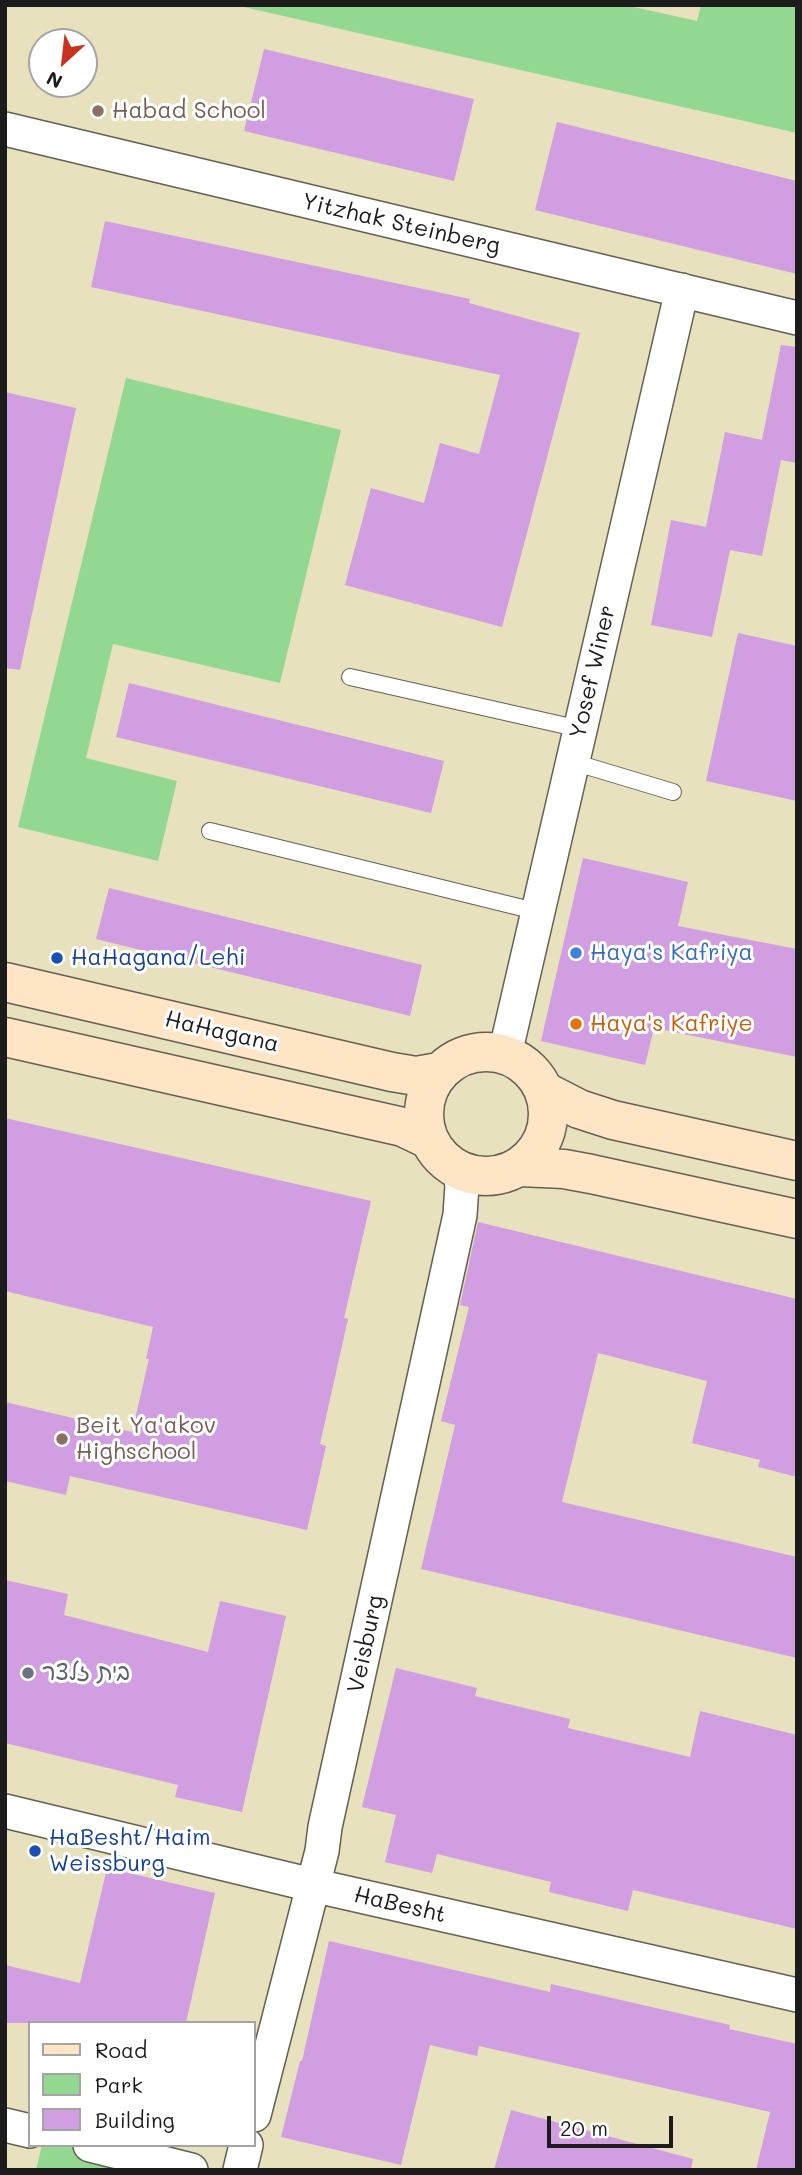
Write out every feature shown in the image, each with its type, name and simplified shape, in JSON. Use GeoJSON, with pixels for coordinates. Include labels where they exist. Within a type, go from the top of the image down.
{"type":"FeatureCollection","features":[{"type":"Feature","properties":{"kind":"street","name":"Yitzhak Steinberg"},"geometry":{"type":"LineString","coordinates":[[5,130],[797,318]]}},
{"type":"Feature","properties":{"kind":"street","name":"Yosef Winer"},"geometry":{"type":"LineString","coordinates":[[505,1054],[682,290]]}},
{"type":"Feature","properties":{"kind":"street","name":"HaHagana"},"geometry":{"type":"LineString","coordinates":[[5,982],[392,1072],[416,1076],[439,1072]]}},
{"type":"Feature","properties":{"kind":"street"},"geometry":{"type":"LineString","coordinates":[[5,1037],[403,1127],[428,1139]]}},
{"type":"Feature","properties":{"kind":"street"},"geometry":{"type":"LineString","coordinates":[[469,1054],[505,1054],[529,1068],[544,1091],[548,1125],[542,1142],[533,1156],[520,1167],[505,1174],[490,1177],[459,1171],[446,1163],[428,1139],[424,1104],[429,1087],[439,1072],[469,1054]]}},
{"type":"Feature","properties":{"kind":"street"},"geometry":{"type":"LineString","coordinates":[[544,1091],[579,1109],[613,1120],[797,1161]]}},
{"type":"Feature","properties":{"kind":"street"},"geometry":{"type":"LineString","coordinates":[[520,1167],[564,1169],[591,1174],[797,1219]]}},
{"type":"Feature","properties":{"kind":"street","name":"Veisburg"},"geometry":{"type":"LineString","coordinates":[[256,2107],[322,1851],[325,1827],[460,1215],[462,1185],[459,1171]]}},
{"type":"Feature","properties":{"kind":"street","name":"HaBesht"},"geometry":{"type":"LineString","coordinates":[[5,1811],[312,1885],[797,1995]]}},
{"type":"Feature","properties":{"kind":"street"},"geometry":{"type":"LineString","coordinates":[[5,2125],[28,2131]]}},
{"type":"Feature","properties":{"kind":"street"},"geometry":{"type":"LineString","coordinates":[[98,2147],[191,2170]]}},
{"type":"Feature","properties":{"kind":"street"},"geometry":{"type":"LineString","coordinates":[[240,2170],[246,2147]]}},
{"type":"Feature","properties":{"kind":"lane"},"geometry":{"type":"LineString","coordinates":[[350,677],[580,729]]}},
{"type":"Feature","properties":{"kind":"lane"},"geometry":{"type":"LineString","coordinates":[[573,762],[673,792]]}},
{"type":"Feature","properties":{"kind":"lane"},"geometry":{"type":"LineString","coordinates":[[210,831],[539,912]]}},
{"type":"Feature","properties":{"kind":"green space"},"geometry":{"type":"Polygon","coordinates":[[[235,5],[625,5],[697,21],[701,5],[797,5],[797,133],[235,5]]]}},
{"type":"Feature","properties":{"kind":"green space"},"geometry":{"type":"Polygon","coordinates":[[[126,378],[341,430],[280,683],[113,644],[86,758],[177,781],[158,861],[18,827],[126,378]]]}},
{"type":"Feature","properties":{"kind":"green space"},"geometry":{"type":"Polygon","coordinates":[[[42,2147],[127,2147],[195,2170],[36,2170],[42,2147]]]}},
{"type":"Feature","properties":{"kind":"building"},"geometry":{"type":"Polygon","coordinates":[[[264,49],[474,99],[454,181],[244,131],[264,49]]]}},
{"type":"Feature","properties":{"kind":"building"},"geometry":{"type":"Polygon","coordinates":[[[557,122],[797,181],[797,274],[535,210],[557,122]]]}},
{"type":"Feature","properties":{"kind":"building"},"geometry":{"type":"Polygon","coordinates":[[[105,221],[470,299],[469,303],[580,333],[502,627],[345,585],[371,488],[424,503],[440,443],[479,454],[500,375],[91,287],[105,221]]]}},
{"type":"Feature","properties":{"kind":"building"},"geometry":{"type":"Polygon","coordinates":[[[781,345],[797,347],[797,463],[781,460],[762,556],[730,550],[712,637],[651,625],[671,520],[706,527],[725,432],[762,440],[781,345]]]}},
{"type":"Feature","properties":{"kind":"building"},"geometry":{"type":"Polygon","coordinates":[[[5,392],[76,408],[20,670],[5,668],[5,392]]]}},
{"type":"Feature","properties":{"kind":"building"},"geometry":{"type":"Polygon","coordinates":[[[738,633],[797,646],[797,801],[706,781],[738,633]]]}},
{"type":"Feature","properties":{"kind":"building"},"geometry":{"type":"Polygon","coordinates":[[[129,683],[444,761],[431,813],[116,737],[129,683]]]}},
{"type":"Feature","properties":{"kind":"building"},"geometry":{"type":"Polygon","coordinates":[[[583,858],[688,882],[678,926],[797,949],[797,1057],[654,1028],[645,1065],[541,1041],[583,858]]]}},
{"type":"Feature","properties":{"kind":"building"},"geometry":{"type":"Polygon","coordinates":[[[109,888],[422,965],[410,1016],[96,939],[109,888]]]}},
{"type":"Feature","properties":{"kind":"building"},"geometry":{"type":"Polygon","coordinates":[[[5,1118],[371,1201],[344,1318],[348,1319],[320,1444],[326,1446],[307,1530],[70,1476],[66,1495],[5,1481],[5,1402],[132,1432],[149,1359],[146,1359],[153,1327],[5,1291],[5,1118]]]}},
{"type":"Feature","properties":{"kind":"building"},"geometry":{"type":"Polygon","coordinates":[[[478,1222],[797,1299],[797,1477],[758,1467],[760,1460],[692,1443],[707,1381],[598,1353],[562,1502],[797,1557],[797,1658],[421,1569],[455,1425],[441,1421],[469,1307],[460,1305],[478,1222]]]}},
{"type":"Feature","properties":{"kind":"building"},"geometry":{"type":"Polygon","coordinates":[[[5,1580],[68,1594],[64,1615],[208,1652],[220,1601],[286,1616],[242,1812],[175,1797],[178,1785],[5,1743],[5,1580]]]}},
{"type":"Feature","properties":{"kind":"building"},"geometry":{"type":"Polygon","coordinates":[[[396,1668],[477,1688],[475,1696],[570,1719],[568,1728],[690,1757],[700,1711],[797,1735],[797,1929],[633,1890],[628,1911],[549,1892],[551,1882],[437,1854],[432,1873],[385,1862],[396,1815],[362,1807],[396,1668]]]}},
{"type":"Feature","properties":{"kind":"building"},"geometry":{"type":"Polygon","coordinates":[[[107,1868],[215,1893],[186,2021],[5,2023],[5,1965],[80,1983],[107,1868]]]}},
{"type":"Feature","properties":{"kind":"building"},"geometry":{"type":"Polygon","coordinates":[[[329,1941],[550,1992],[551,1984],[730,2025],[729,2029],[797,2044],[797,2170],[756,2170],[770,2112],[479,2046],[477,2056],[430,2045],[401,2165],[281,2137],[302,2061],[329,1941]]]}},
{"type":"Feature","properties":{"kind":"building"},"geometry":{"type":"Polygon","coordinates":[[[511,2110],[693,2159],[691,2170],[494,2170],[511,2110]]]}},
{"type":"Feature","properties":{"kind":"place","name":"Habad School"},"geometry":{"type":"Point","coordinates":[98,111]}},
{"type":"Feature","properties":{"kind":"place","name":"Haya's Kafriya"},"geometry":{"type":"Point","coordinates":[576,953]}},
{"type":"Feature","properties":{"kind":"place","name":"HaHagana/Lehi"},"geometry":{"type":"Point","coordinates":[57,958]}},
{"type":"Feature","properties":{"kind":"place","name":"Haya's Kafriye"},"geometry":{"type":"Point","coordinates":[576,1024]}},
{"type":"Feature","properties":{"kind":"place","name":"Beit Ya'akov Highschool"},"geometry":{"type":"Point","coordinates":[62,1439]}},
{"type":"Feature","properties":{"kind":"place","name":"בית זלצר"},"geometry":{"type":"Point","coordinates":[28,1673]}},
{"type":"Feature","properties":{"kind":"place","name":"HaBesht/Haim Weissburg"},"geometry":{"type":"Point","coordinates":[35,1851]}}]}
